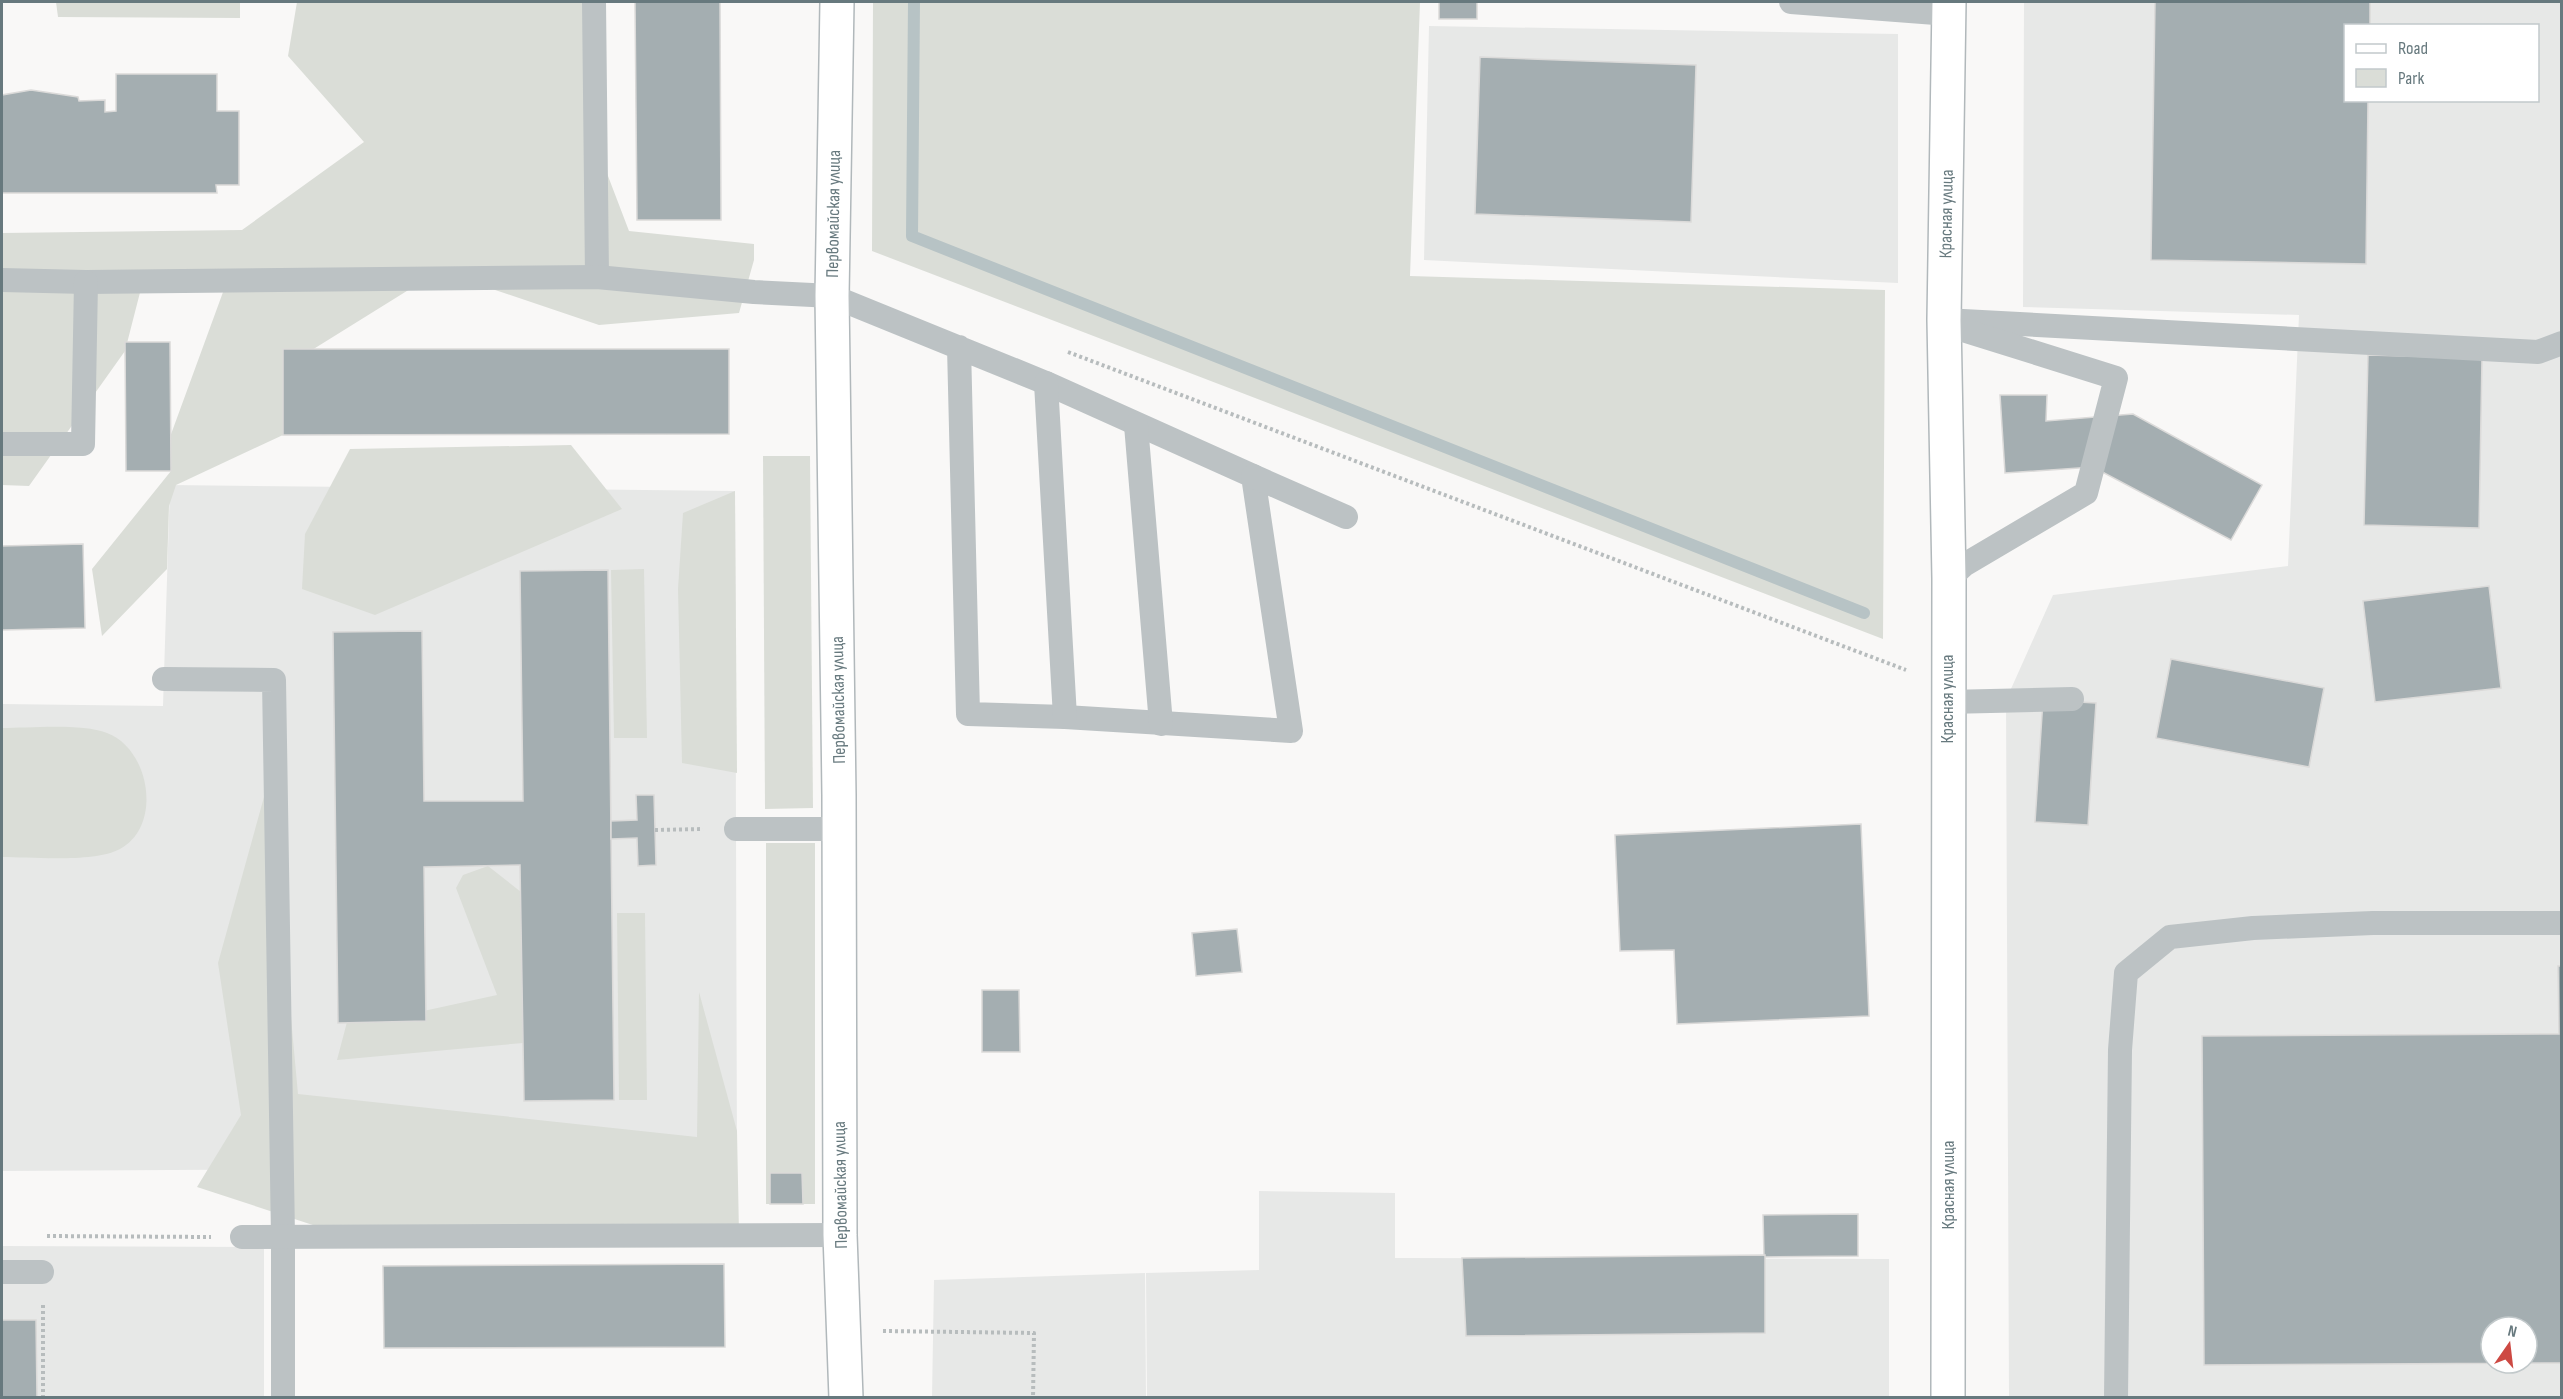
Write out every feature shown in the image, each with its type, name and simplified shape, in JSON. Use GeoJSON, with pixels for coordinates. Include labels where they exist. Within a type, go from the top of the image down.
{"type":"FeatureCollection","features":[{"type":"Feature","properties":{"kind":"street","name":"Первомайская улица"},"geometry":{"type":"LineString","coordinates":[[837,2],[832,296],[840,829],[840,1235],[846,1398]]}},
{"type":"Feature","properties":{"kind":"street","name":"Красная улица"},"geometry":{"type":"LineString","coordinates":[[1948,1398],[1947,702],[1949,579],[1944,320],[1949,8]]}},
{"type":"Feature","properties":{"kind":"lane"},"geometry":{"type":"LineString","coordinates":[[594,2],[597,277]]}},
{"type":"Feature","properties":{"kind":"lane"},"geometry":{"type":"LineString","coordinates":[[1791,2],[1949,8]]}},
{"type":"Feature","properties":{"kind":"lane"},"geometry":{"type":"LineString","coordinates":[[2,280],[86,282],[597,277],[754,292],[832,296],[1046,383],[1346,517]]}},
{"type":"Feature","properties":{"kind":"lane"},"geometry":{"type":"LineString","coordinates":[[2,444],[83,444],[86,282]]}},
{"type":"Feature","properties":{"kind":"lane"},"geometry":{"type":"LineString","coordinates":[[1944,320],[2538,352],[2562,343]]}},
{"type":"Feature","properties":{"kind":"lane"},"geometry":{"type":"LineString","coordinates":[[1944,320],[1966,331],[2116,378],[2086,493],[1964,565],[1949,579]]}},
{"type":"Feature","properties":{"kind":"lane"},"geometry":{"type":"LineString","coordinates":[[959,346],[968,714],[1065,717],[1291,731],[1253,477]]}},
{"type":"Feature","properties":{"kind":"lane"},"geometry":{"type":"LineString","coordinates":[[1046,383],[1065,717]]}},
{"type":"Feature","properties":{"kind":"lane"},"geometry":{"type":"LineString","coordinates":[[1136,425],[1161,724]]}},
{"type":"Feature","properties":{"kind":"lane"},"geometry":{"type":"LineString","coordinates":[[164,678],[274,680],[283,1237],[283,1398]]}},
{"type":"Feature","properties":{"kind":"lane"},"geometry":{"type":"LineString","coordinates":[[1947,702],[2072,699]]}},
{"type":"Feature","properties":{"kind":"lane"},"geometry":{"type":"LineString","coordinates":[[736,829],[840,829]]}},
{"type":"Feature","properties":{"kind":"lane"},"geometry":{"type":"LineString","coordinates":[[2116,1398],[2120,1050],[2126,973],[2170,937],[2229,930],[2373,923],[2562,923]]}},
{"type":"Feature","properties":{"kind":"lane"},"geometry":{"type":"LineString","coordinates":[[242,1237],[840,1235]]}},
{"type":"Feature","properties":{"kind":"lane"},"geometry":{"type":"LineString","coordinates":[[2,1272],[42,1272]]}},
{"type":"Feature","properties":{"kind":"path"},"geometry":{"type":"LineString","coordinates":[[1065,351],[1906,670]]}},
{"type":"Feature","properties":{"kind":"path"},"geometry":{"type":"LineString","coordinates":[[655,830],[736,829]]}},
{"type":"Feature","properties":{"kind":"path"},"geometry":{"type":"LineString","coordinates":[[39,1236],[242,1237]]}},
{"type":"Feature","properties":{"kind":"path"},"geometry":{"type":"LineString","coordinates":[[42,1272],[43,1398]]}},
{"type":"Feature","properties":{"kind":"path"},"geometry":{"type":"LineString","coordinates":[[843,1330],[1034,1333],[1033,1398]]}},
{"type":"Feature","properties":{"kind":"shaded area"},"geometry":{"type":"Polygon","coordinates":[[[2024,2],[2561,2],[2561,1397],[2009,1397],[2006,700],[2053,595],[2288,566],[2299,315],[2023,307],[2024,2]]]}},
{"type":"Feature","properties":{"kind":"shaded area"},"geometry":{"type":"Polygon","coordinates":[[[1429,26],[1898,34],[1898,283],[1424,260],[1429,26]]]}},
{"type":"Feature","properties":{"kind":"shaded area"},"geometry":{"type":"Polygon","coordinates":[[[170,485],[735,491],[737,1167],[2,1171],[2,704],[163,706],[170,485]]]}},
{"type":"Feature","properties":{"kind":"shaded area"},"geometry":{"type":"Polygon","coordinates":[[[1259,1191],[1395,1193],[1395,1258],[1889,1259],[1889,1397],[1147,1397],[1146,1273],[1259,1270],[1259,1191]]]}},
{"type":"Feature","properties":{"kind":"shaded area"},"geometry":{"type":"Polygon","coordinates":[[[2,1246],[264,1247],[264,1397],[2,1398],[2,1246]]]}},
{"type":"Feature","properties":{"kind":"shaded area"},"geometry":{"type":"Polygon","coordinates":[[[1145,1273],[1146,1397],[932,1397],[934,1280],[1145,1273]]]}},
{"type":"Feature","properties":{"kind":"green space"},"geometry":{"type":"Polygon","coordinates":[[[56,2],[240,2],[240,18],[58,17],[56,2]]]}},
{"type":"Feature","properties":{"kind":"green space"},"geometry":{"type":"Polygon","coordinates":[[[297,2],[603,2],[587,121],[629,231],[754,244],[754,260],[739,313],[599,325],[439,271],[283,368],[283,435],[176,485],[169,506],[167,569],[102,636],[92,569],[171,471],[170,437],[230,273],[145,273],[125,351],[29,486],[2,485],[2,233],[242,230],[364,142],[288,56],[297,2]]]}},
{"type":"Feature","properties":{"kind":"green space"},"geometry":{"type":"Polygon","coordinates":[[[873,2],[1420,2],[1410,276],[1885,290],[1883,639],[872,251],[873,2]]]}},
{"type":"Feature","properties":{"kind":"green space"},"geometry":{"type":"Polygon","coordinates":[[[571,445],[622,509],[375,615],[302,589],[305,534],[350,449],[571,445]]]}},
{"type":"Feature","properties":{"kind":"green space"},"geometry":{"type":"Polygon","coordinates":[[[763,456],[810,456],[813,808],[765,809],[763,456]]]}},
{"type":"Feature","properties":{"kind":"green space"},"geometry":{"type":"Polygon","coordinates":[[[735,491],[737,773],[682,763],[678,589],[683,513],[735,491]]]}},
{"type":"Feature","properties":{"kind":"green space"},"geometry":{"type":"Polygon","coordinates":[[[644,569],[647,738],[614,738],[611,570],[644,569]]]}},
{"type":"Feature","properties":{"kind":"green space"},"geometry":{"type":"Polygon","coordinates":[[[2,728],[84,728],[107,733],[122,742],[133,755],[146,788],[146,806],[142,823],[134,838],[120,849],[95,856],[79,858],[2,857],[2,728]]]}},
{"type":"Feature","properties":{"kind":"green space"},"geometry":{"type":"Polygon","coordinates":[[[269,779],[298,1094],[697,1137],[699,992],[737,1131],[739,1234],[380,1247],[197,1187],[241,1115],[218,963],[269,779]]]}},
{"type":"Feature","properties":{"kind":"green space"},"geometry":{"type":"Polygon","coordinates":[[[766,843],[815,843],[815,1204],[803,1204],[802,1173],[770,1173],[770,1204],[766,1204],[766,843]]]}},
{"type":"Feature","properties":{"kind":"green space"},"geometry":{"type":"Polygon","coordinates":[[[488,866],[521,892],[523,1043],[337,1060],[347,1022],[373,1022],[497,995],[456,888],[463,875],[488,866]]]}},
{"type":"Feature","properties":{"kind":"green space"},"geometry":{"type":"Polygon","coordinates":[[[617,913],[645,913],[647,1100],[619,1100],[617,913]]]}},
{"type":"Feature","properties":{"kind":"building"},"geometry":{"type":"Polygon","coordinates":[[[635,2],[720,2],[721,220],[637,220],[635,2]]]}},
{"type":"Feature","properties":{"kind":"building"},"geometry":{"type":"Polygon","coordinates":[[[1439,2],[1477,2],[1477,19],[1439,19],[1439,2]]]}},
{"type":"Feature","properties":{"kind":"building"},"geometry":{"type":"Polygon","coordinates":[[[2155,2],[2370,2],[2370,24],[2344,24],[2344,102],[2368,102],[2366,264],[2151,260],[2155,2]]]}},
{"type":"Feature","properties":{"kind":"building"},"geometry":{"type":"Polygon","coordinates":[[[1480,57],[1696,65],[1691,222],[1475,214],[1480,57]]]}},
{"type":"Feature","properties":{"kind":"building"},"geometry":{"type":"Polygon","coordinates":[[[116,74],[217,74],[217,111],[239,111],[239,185],[216,185],[217,193],[2,193],[2,95],[31,90],[78,97],[79,101],[105,100],[105,112],[116,111],[116,74]]]}},
{"type":"Feature","properties":{"kind":"building"},"geometry":{"type":"Polygon","coordinates":[[[125,342],[170,342],[171,471],[126,471],[125,342]]]}},
{"type":"Feature","properties":{"kind":"building"},"geometry":{"type":"Polygon","coordinates":[[[283,349],[729,349],[729,434],[283,435],[283,349]]]}},
{"type":"Feature","properties":{"kind":"building"},"geometry":{"type":"Polygon","coordinates":[[[2368,355],[2482,358],[2479,528],[2364,525],[2368,355]]]}},
{"type":"Feature","properties":{"kind":"building"},"geometry":{"type":"Polygon","coordinates":[[[2000,395],[2047,395],[2046,421],[2133,414],[2262,485],[2231,540],[2093,467],[2005,473],[2000,395]]]}},
{"type":"Feature","properties":{"kind":"building"},"geometry":{"type":"Polygon","coordinates":[[[83,544],[85,628],[2,630],[2,546],[83,544]]]}},
{"type":"Feature","properties":{"kind":"building"},"geometry":{"type":"Polygon","coordinates":[[[608,570],[614,1100],[524,1101],[520,865],[424,867],[426,1021],[338,1023],[333,632],[422,631],[424,801],[523,801],[520,571],[608,570]]]}},
{"type":"Feature","properties":{"kind":"building"},"geometry":{"type":"Polygon","coordinates":[[[2489,586],[2501,688],[2375,702],[2363,601],[2489,586]]]}},
{"type":"Feature","properties":{"kind":"building"},"geometry":{"type":"Polygon","coordinates":[[[2171,659],[2324,688],[2309,767],[2156,738],[2171,659]]]}},
{"type":"Feature","properties":{"kind":"building"},"geometry":{"type":"Polygon","coordinates":[[[2043,700],[2096,703],[2088,825],[2035,822],[2043,700]]]}},
{"type":"Feature","properties":{"kind":"building"},"geometry":{"type":"Polygon","coordinates":[[[636,795],[654,795],[656,865],[638,866],[637,838],[611,839],[611,821],[637,820],[636,795]]]}},
{"type":"Feature","properties":{"kind":"building"},"geometry":{"type":"Polygon","coordinates":[[[1861,824],[1869,1016],[1677,1024],[1674,950],[1620,951],[1615,835],[1861,824]]]}},
{"type":"Feature","properties":{"kind":"building"},"geometry":{"type":"Polygon","coordinates":[[[1237,929],[1242,972],[1196,976],[1192,933],[1237,929]]]}},
{"type":"Feature","properties":{"kind":"building"},"geometry":{"type":"Polygon","coordinates":[[[2558,966],[2562,966],[2562,1363],[2539,1363],[2539,1315],[2479,1315],[2479,1363],[2204,1365],[2202,1036],[2559,1034],[2558,966]]]}},
{"type":"Feature","properties":{"kind":"building"},"geometry":{"type":"Polygon","coordinates":[[[982,990],[1019,990],[1020,1052],[982,1052],[982,990]]]}},
{"type":"Feature","properties":{"kind":"building"},"geometry":{"type":"Polygon","coordinates":[[[770,1173],[802,1173],[803,1204],[770,1204],[770,1173]]]}},
{"type":"Feature","properties":{"kind":"building"},"geometry":{"type":"Polygon","coordinates":[[[1858,1214],[1858,1256],[1764,1257],[1763,1215],[1858,1214]]]}},
{"type":"Feature","properties":{"kind":"building"},"geometry":{"type":"Polygon","coordinates":[[[1765,1255],[1765,1333],[1466,1336],[1462,1258],[1765,1255]]]}},
{"type":"Feature","properties":{"kind":"building"},"geometry":{"type":"Polygon","coordinates":[[[724,1264],[725,1347],[384,1348],[383,1266],[724,1264]]]}},
{"type":"Feature","properties":{"kind":"building"},"geometry":{"type":"Polygon","coordinates":[[[2,1320],[36,1320],[37,1398],[2,1398],[2,1320]]]}},
{"type":"Feature","properties":{"kind":"waterway"},"geometry":{"type":"LineString","coordinates":[[914,2],[912,236],[1864,613]]}}]}
